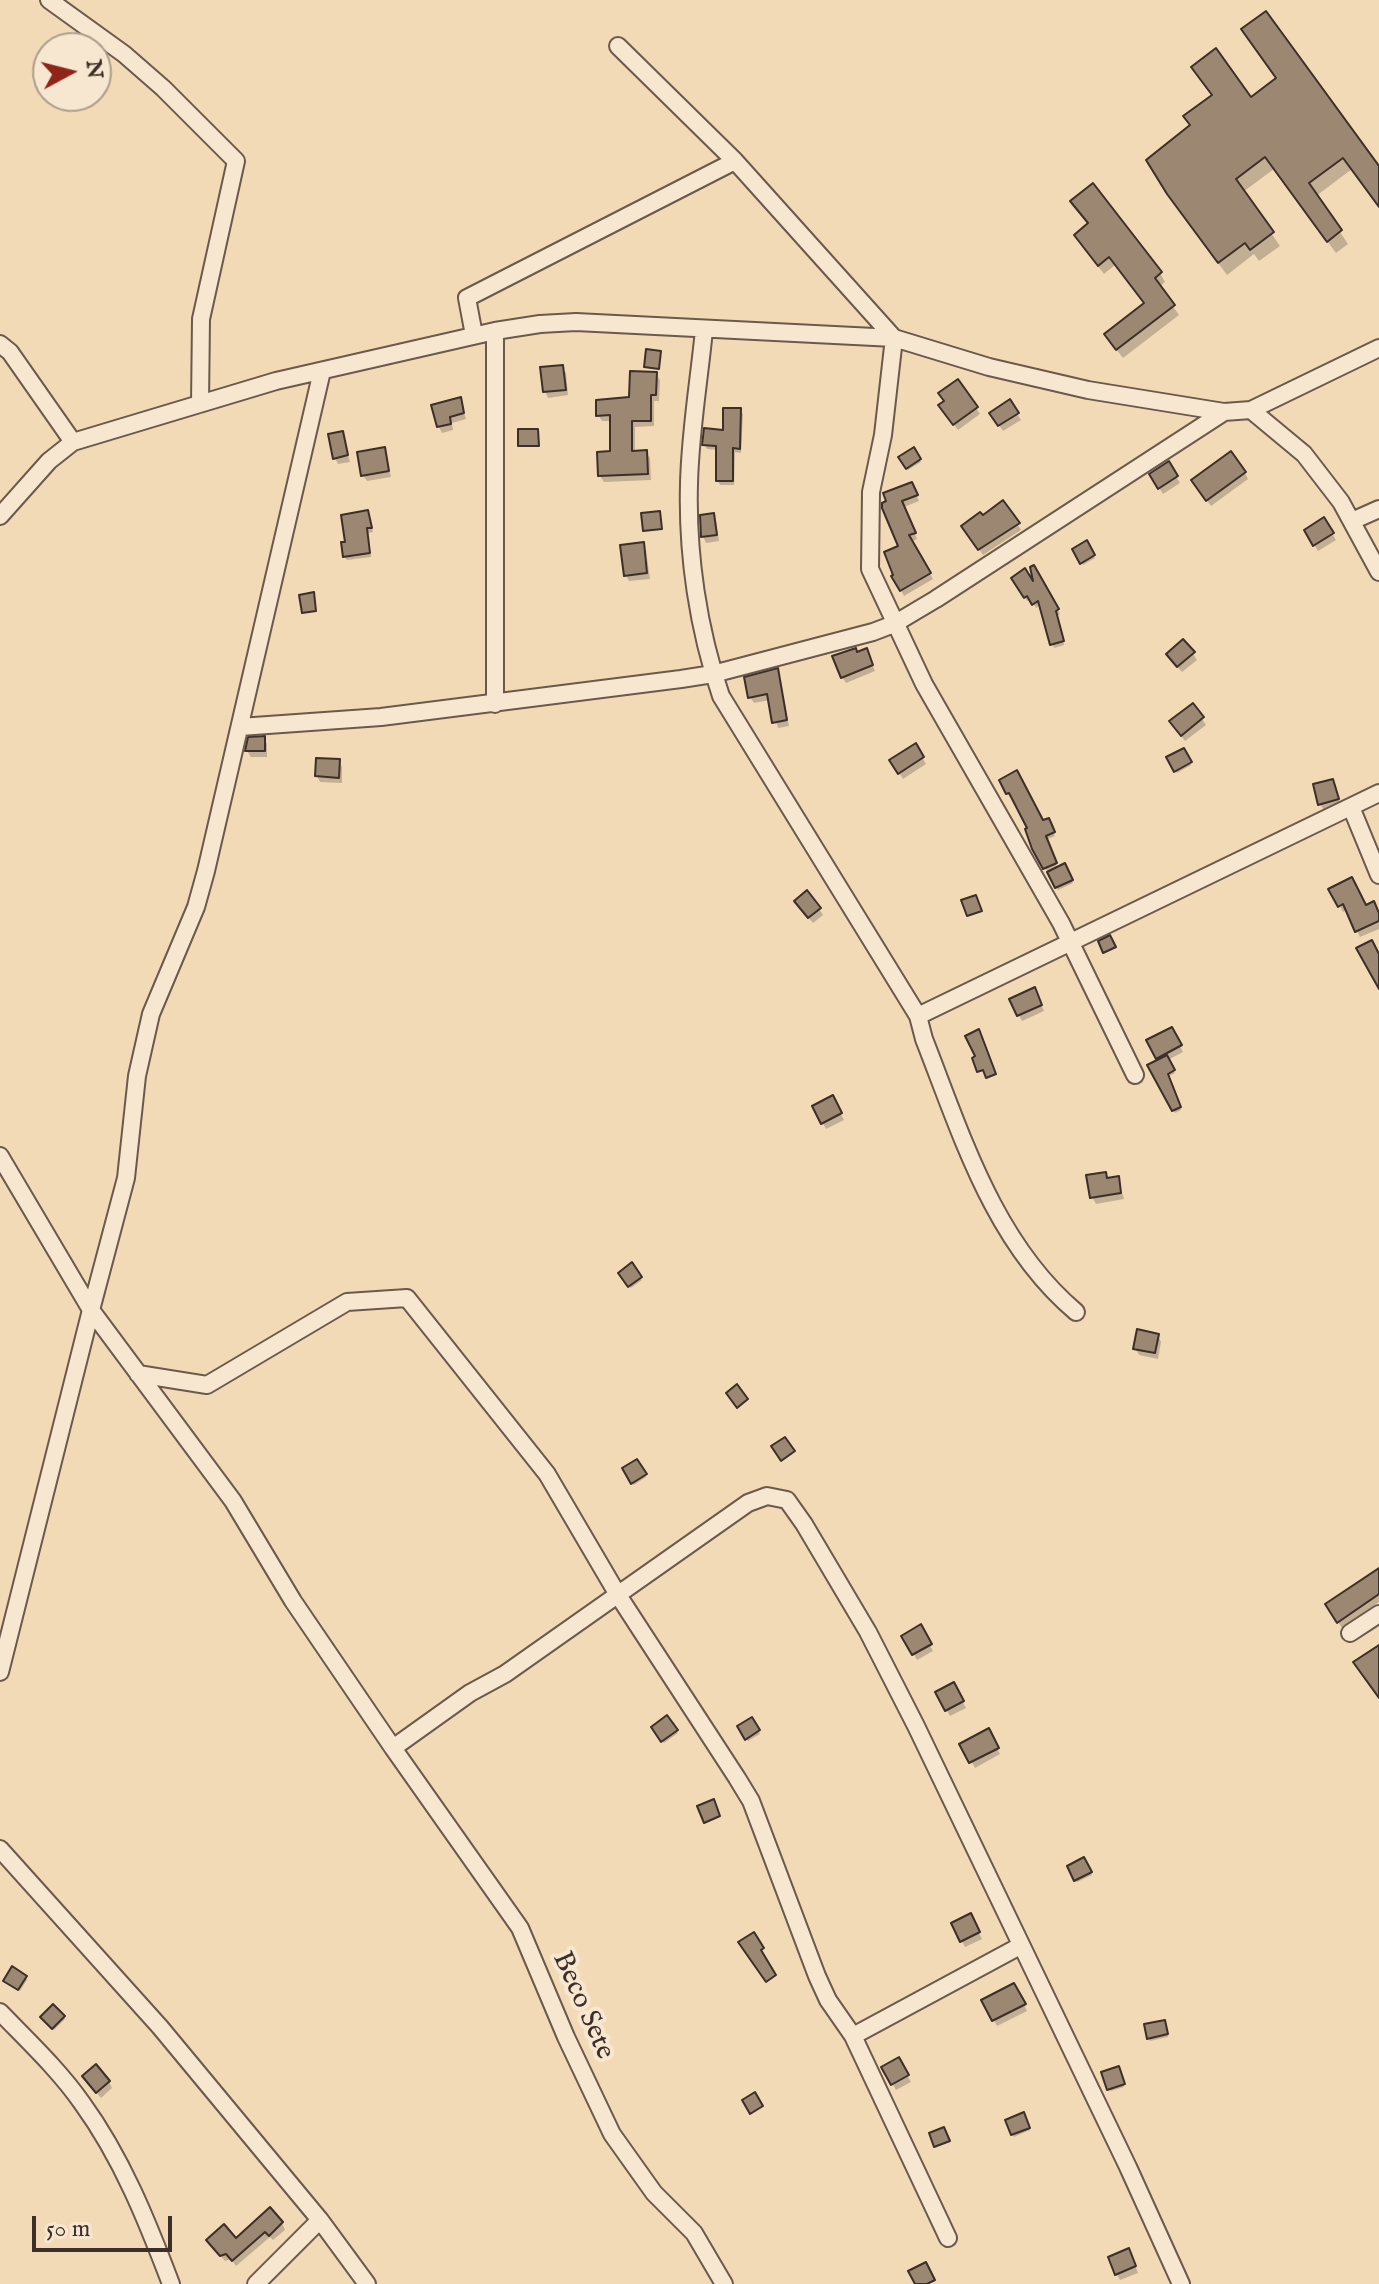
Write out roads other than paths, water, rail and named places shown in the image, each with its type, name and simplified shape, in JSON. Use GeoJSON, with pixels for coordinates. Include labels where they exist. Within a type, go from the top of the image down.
{"type":"FeatureCollection","features":[{"type":"Feature","properties":{"kind":"street"},"geometry":{"type":"LineString","coordinates":[[49,0],[124,54],[236,161],[201,319],[200,404]]}},
{"type":"Feature","properties":{"kind":"street"},"geometry":{"type":"LineString","coordinates":[[618,46],[735,161],[894,338],[883,435],[871,492],[870,569],[924,684],[1071,943],[1135,1075]]}},
{"type":"Feature","properties":{"kind":"street"},"geometry":{"type":"LineString","coordinates":[[474,335],[467,298],[735,161]]}},
{"type":"Feature","properties":{"kind":"street"},"geometry":{"type":"LineString","coordinates":[[0,516],[49,461],[73,442],[276,381],[495,331],[576,322],[894,338],[989,367],[1088,390],[1224,412],[1251,410],[1379,348]]}},
{"type":"Feature","properties":{"kind":"street"},"geometry":{"type":"LineString","coordinates":[[704,330],[689,481],[689,527],[696,595],[713,674],[731,715],[918,1016],[924,1039],[983,1189],[1039,1273],[1076,1312]]}},
{"type":"Feature","properties":{"kind":"street"},"geometry":{"type":"LineString","coordinates":[[495,331],[495,704]]}},
{"type":"Feature","properties":{"kind":"street"},"geometry":{"type":"LineString","coordinates":[[0,344],[10,352],[73,442]]}},
{"type":"Feature","properties":{"kind":"street"},"geometry":{"type":"LineString","coordinates":[[0,1672],[126,1178],[137,1076],[151,1014],[196,907],[322,371]]}},
{"type":"Feature","properties":{"kind":"street"},"geometry":{"type":"LineString","coordinates":[[1251,410],[1304,454],[1341,502],[1379,572]]}},
{"type":"Feature","properties":{"kind":"street"},"geometry":{"type":"LineString","coordinates":[[240,727],[381,717],[713,674],[841,642],[894,624],[1224,412]]}},
{"type":"Feature","properties":{"kind":"street"},"geometry":{"type":"LineString","coordinates":[[1352,521],[1379,509]]}},
{"type":"Feature","properties":{"kind":"street"},"geometry":{"type":"LineString","coordinates":[[918,1016],[1379,793]]}},
{"type":"Feature","properties":{"kind":"street"},"geometry":{"type":"LineString","coordinates":[[1351,807],[1379,875]]}},
{"type":"Feature","properties":{"kind":"street","name":"Beco Sete"},"geometry":{"type":"LineString","coordinates":[[0,1156],[91,1310],[233,1501],[293,1601],[520,1928],[566,2037],[612,2134],[654,2193],[694,2233],[724,2284]]}},
{"type":"Feature","properties":{"kind":"street"},"geometry":{"type":"LineString","coordinates":[[138,1374],[207,1385],[347,1302],[407,1298],[547,1474],[618,1595],[751,1801],[817,1976],[828,2000],[853,2036],[948,2238]]}},
{"type":"Feature","properties":{"kind":"street"},"geometry":{"type":"LineString","coordinates":[[393,1748],[470,1693],[505,1674],[748,1503],[767,1496],[787,1500],[868,1632],[960,1813],[1181,2284]]}},
{"type":"Feature","properties":{"kind":"street"},"geometry":{"type":"LineString","coordinates":[[1350,1633],[1379,1614]]}},
{"type":"Feature","properties":{"kind":"street"},"geometry":{"type":"LineString","coordinates":[[0,1849],[160,2027],[320,2220],[367,2284]]}},
{"type":"Feature","properties":{"kind":"street"},"geometry":{"type":"LineString","coordinates":[[853,2036],[1020,1946]]}},
{"type":"Feature","properties":{"kind":"street"},"geometry":{"type":"LineString","coordinates":[[0,2012],[82,2102],[121,2166],[146,2217],[171,2284]]}},
{"type":"Feature","properties":{"kind":"street"},"geometry":{"type":"LineString","coordinates":[[256,2284],[320,2220]]}}]}
